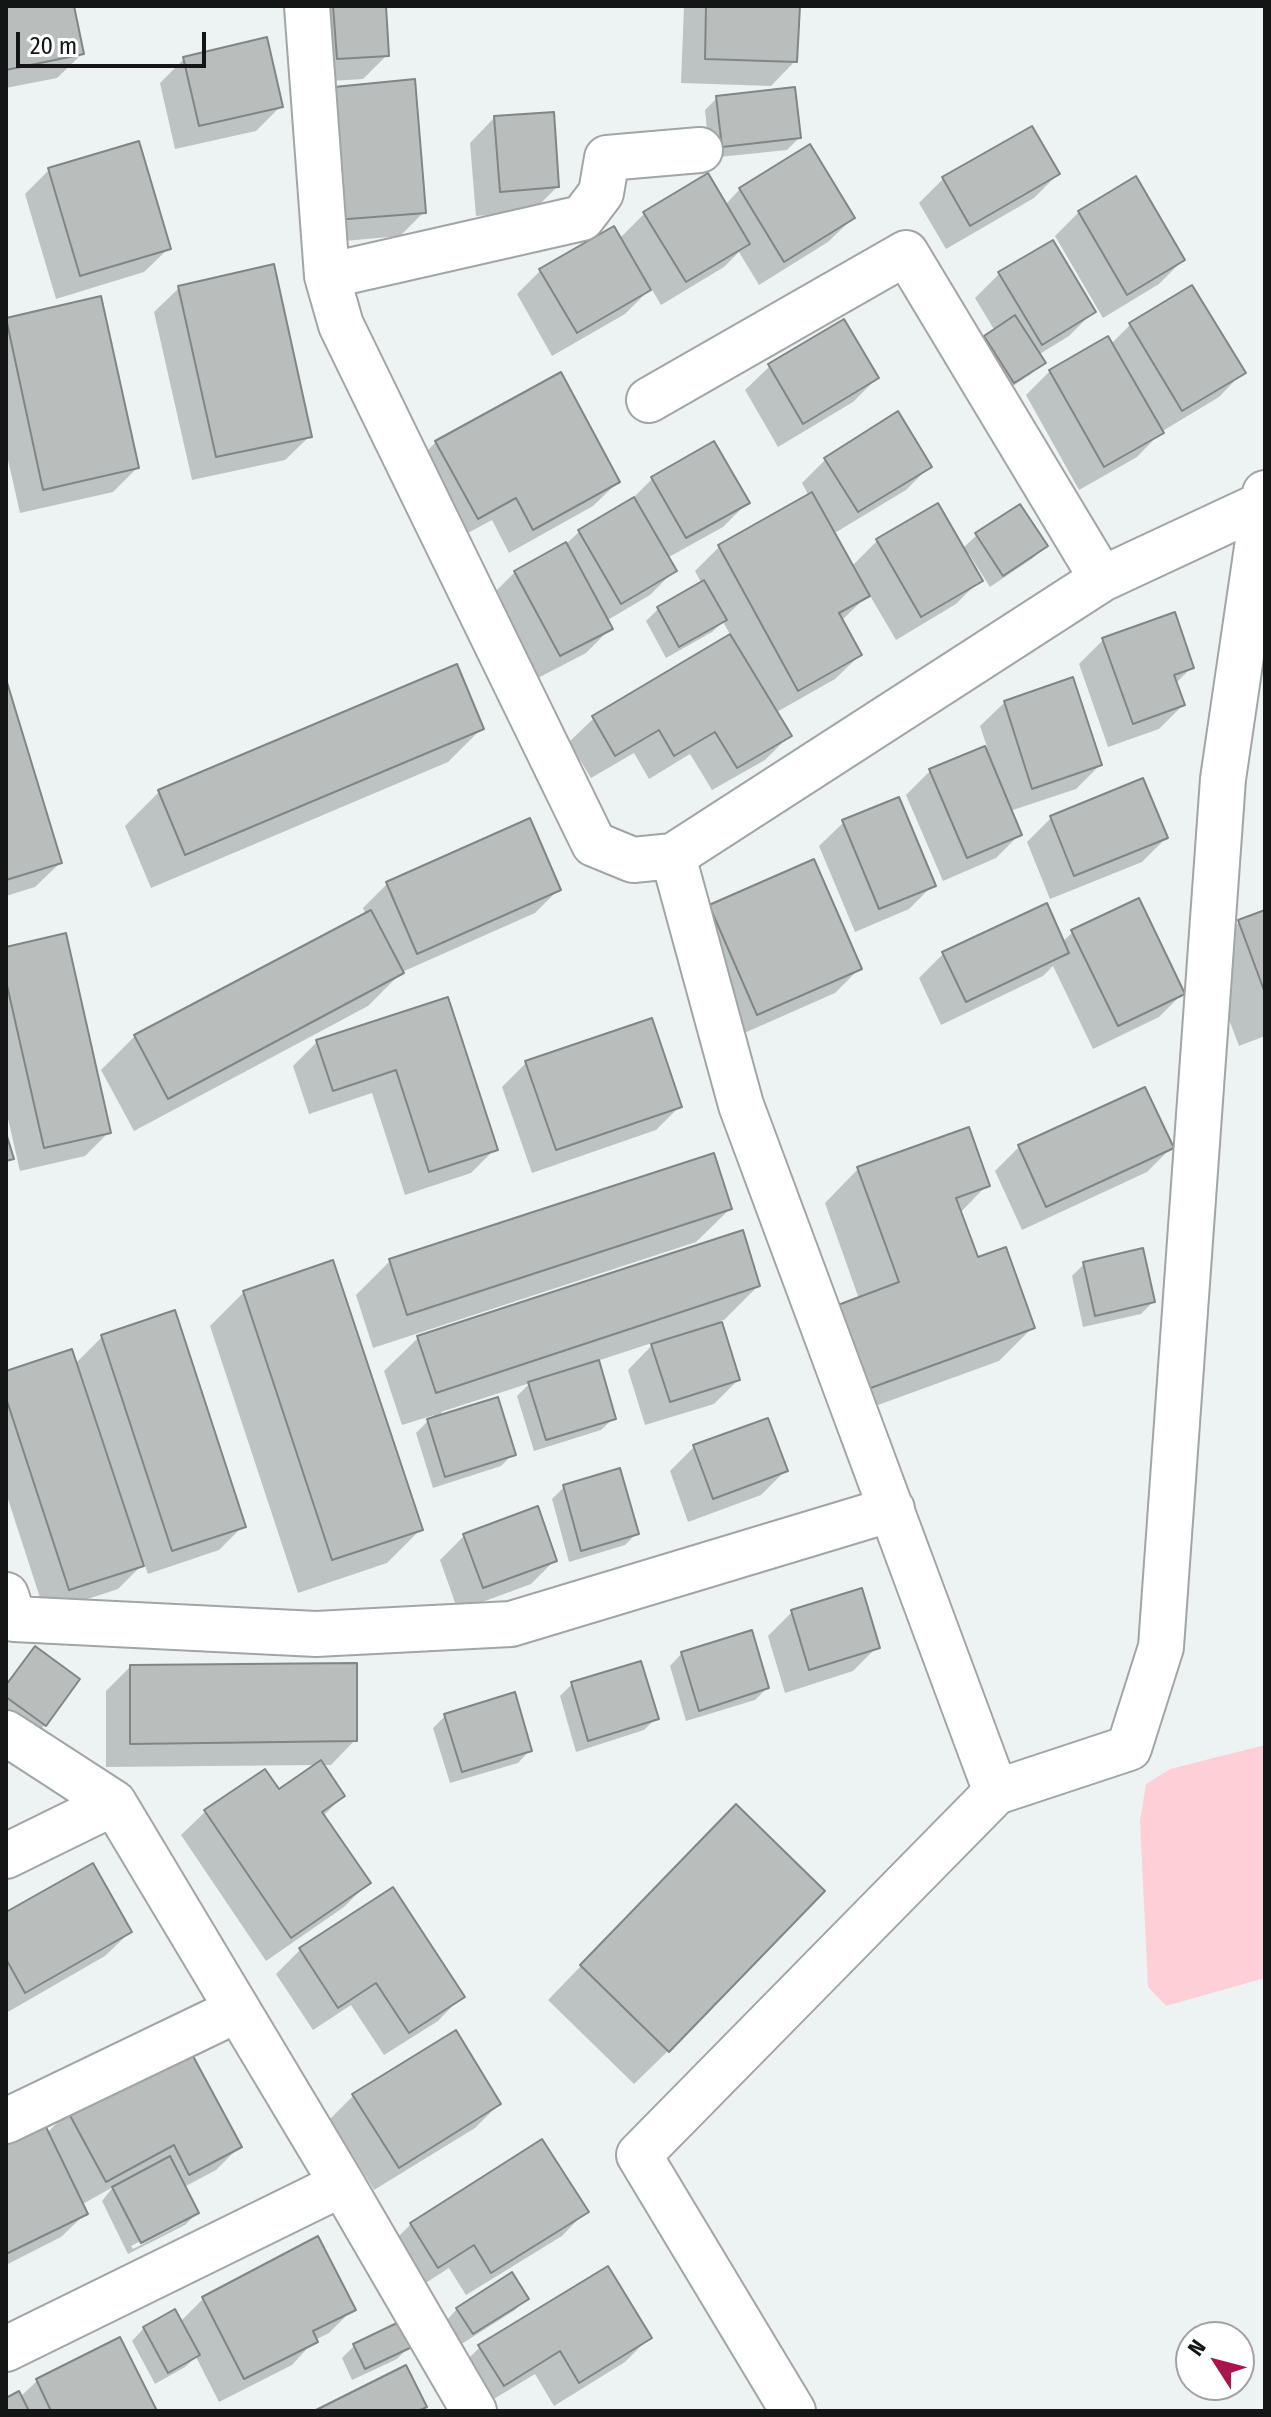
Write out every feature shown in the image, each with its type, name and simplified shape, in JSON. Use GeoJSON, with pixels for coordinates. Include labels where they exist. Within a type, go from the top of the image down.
{"type":"FeatureCollection","features":[{"type":"Feature","properties":{"kind":"street"},"geometry":{"type":"LineString","coordinates":[[307,6],[327,276],[341,325],[594,844],[633,860],[673,856],[1102,579],[1265,500]]}},
{"type":"Feature","properties":{"kind":"street"},"geometry":{"type":"LineString","coordinates":[[327,276],[582,218],[601,193],[607,158],[700,150]]}},
{"type":"Feature","properties":{"kind":"street"},"geometry":{"type":"LineString","coordinates":[[649,400],[906,253],[1102,579]]}},
{"type":"Feature","properties":{"kind":"street"},"geometry":{"type":"LineString","coordinates":[[793,2411],[639,2155],[996,1792],[1129,1748],[1161,1647],[1223,779],[1265,500]]}},
{"type":"Feature","properties":{"kind":"street"},"geometry":{"type":"LineString","coordinates":[[673,856],[741,1105],[996,1792]]}},
{"type":"Feature","properties":{"kind":"street"},"geometry":{"type":"LineString","coordinates":[[6,1595],[14,1619],[316,1634],[511,1624],[892,1509]]}},
{"type":"Feature","properties":{"kind":"street"},"geometry":{"type":"LineString","coordinates":[[6,1733],[114,1803],[474,2411]]}},
{"type":"Feature","properties":{"kind":"street"},"geometry":{"type":"LineString","coordinates":[[6,1856],[114,1803]]}},
{"type":"Feature","properties":{"kind":"street"},"geometry":{"type":"LineString","coordinates":[[6,2121],[237,2010]]}},
{"type":"Feature","properties":{"kind":"street"},"geometry":{"type":"LineString","coordinates":[[6,2349],[342,2184]]}},
{"type":"Feature","properties":{"kind":"shaded area"},"geometry":{"type":"Polygon","coordinates":[[[1265,1745],[1265,1978],[1166,2006],[1148,1987],[1140,1821],[1146,1784],[1170,1769],[1265,1745]]]}},
{"type":"Feature","properties":{"kind":"building"},"geometry":{"type":"Polygon","coordinates":[[[6,6],[74,6],[84,54],[6,70],[6,6]]]}},
{"type":"Feature","properties":{"kind":"building"},"geometry":{"type":"Polygon","coordinates":[[[333,6],[386,6],[389,56],[337,59],[333,6]]]}},
{"type":"Feature","properties":{"kind":"building"},"geometry":{"type":"Polygon","coordinates":[[[706,6],[800,6],[797,62],[705,59],[706,6]]]}},
{"type":"Feature","properties":{"kind":"building"},"geometry":{"type":"Polygon","coordinates":[[[267,37],[283,107],[199,126],[183,57],[267,37]]]}},
{"type":"Feature","properties":{"kind":"building"},"geometry":{"type":"Polygon","coordinates":[[[415,79],[426,213],[335,220],[324,88],[415,79]]]}},
{"type":"Feature","properties":{"kind":"building"},"geometry":{"type":"Polygon","coordinates":[[[795,87],[801,138],[722,147],[716,96],[795,87]]]}},
{"type":"Feature","properties":{"kind":"building"},"geometry":{"type":"Polygon","coordinates":[[[554,112],[559,187],[500,192],[494,116],[554,112]]]}},
{"type":"Feature","properties":{"kind":"building"},"geometry":{"type":"Polygon","coordinates":[[[1032,126],[1060,174],[970,226],[942,177],[1032,126]]]}},
{"type":"Feature","properties":{"kind":"building"},"geometry":{"type":"Polygon","coordinates":[[[139,141],[171,249],[80,276],[48,168],[139,141]]]}},
{"type":"Feature","properties":{"kind":"building"},"geometry":{"type":"Polygon","coordinates":[[[810,144],[855,218],[784,262],[739,188],[810,144]]]}},
{"type":"Feature","properties":{"kind":"building"},"geometry":{"type":"Polygon","coordinates":[[[708,173],[750,244],[686,282],[643,212],[708,173]]]}},
{"type":"Feature","properties":{"kind":"building"},"geometry":{"type":"Polygon","coordinates":[[[1136,176],[1185,260],[1127,295],[1078,211],[1136,176]]]}},
{"type":"Feature","properties":{"kind":"building"},"geometry":{"type":"Polygon","coordinates":[[[614,226],[651,290],[577,333],[539,269],[614,226]]]}},
{"type":"Feature","properties":{"kind":"building"},"geometry":{"type":"Polygon","coordinates":[[[1053,240],[1096,312],[1042,345],[998,272],[1053,240]]]}},
{"type":"Feature","properties":{"kind":"building"},"geometry":{"type":"Polygon","coordinates":[[[274,264],[312,437],[216,457],[178,286],[274,264]]]}},
{"type":"Feature","properties":{"kind":"building"},"geometry":{"type":"Polygon","coordinates":[[[1192,285],[1246,373],[1182,411],[1129,323],[1192,285]]]}},
{"type":"Feature","properties":{"kind":"building"},"geometry":{"type":"Polygon","coordinates":[[[101,296],[139,468],[43,490],[6,318],[101,296]]]}},
{"type":"Feature","properties":{"kind":"building"},"geometry":{"type":"Polygon","coordinates":[[[1015,315],[1046,363],[1014,383],[984,336],[1015,315]]]}},
{"type":"Feature","properties":{"kind":"building"},"geometry":{"type":"Polygon","coordinates":[[[844,319],[879,378],[803,424],[768,364],[844,319]]]}},
{"type":"Feature","properties":{"kind":"building"},"geometry":{"type":"Polygon","coordinates":[[[1108,336],[1164,433],[1104,467],[1049,370],[1108,336]]]}},
{"type":"Feature","properties":{"kind":"building"},"geometry":{"type":"Polygon","coordinates":[[[561,372],[620,482],[533,530],[516,498],[478,519],[435,441],[561,372]]]}},
{"type":"Feature","properties":{"kind":"building"},"geometry":{"type":"Polygon","coordinates":[[[898,411],[932,467],[858,512],[824,458],[898,411]]]}},
{"type":"Feature","properties":{"kind":"building"},"geometry":{"type":"Polygon","coordinates":[[[714,441],[750,503],[686,538],[651,477],[714,441]]]}},
{"type":"Feature","properties":{"kind":"building"},"geometry":{"type":"Polygon","coordinates":[[[812,492],[870,596],[839,613],[862,655],[798,691],[718,545],[812,492]]]}},
{"type":"Feature","properties":{"kind":"building"},"geometry":{"type":"Polygon","coordinates":[[[634,497],[677,571],[621,604],[578,530],[634,497]]]}},
{"type":"Feature","properties":{"kind":"building"},"geometry":{"type":"Polygon","coordinates":[[[938,503],[983,581],[921,617],[876,539],[938,503]]]}},
{"type":"Feature","properties":{"kind":"building"},"geometry":{"type":"Polygon","coordinates":[[[1020,504],[1048,546],[1003,576],[975,533],[1020,504]]]}},
{"type":"Feature","properties":{"kind":"building"},"geometry":{"type":"Polygon","coordinates":[[[566,542],[613,629],[560,656],[514,571],[566,542]]]}},
{"type":"Feature","properties":{"kind":"building"},"geometry":{"type":"Polygon","coordinates":[[[704,580],[727,620],[679,647],[657,607],[704,580]]]}},
{"type":"Feature","properties":{"kind":"building"},"geometry":{"type":"Polygon","coordinates":[[[1175,612],[1194,668],[1174,675],[1185,705],[1133,724],[1102,638],[1175,612]]]}},
{"type":"Feature","properties":{"kind":"building"},"geometry":{"type":"Polygon","coordinates":[[[730,634],[792,736],[737,768],[715,732],[674,756],[659,730],[615,756],[592,716],[730,634]]]}},
{"type":"Feature","properties":{"kind":"building"},"geometry":{"type":"Polygon","coordinates":[[[457,664],[484,729],[185,855],[158,790],[457,664]]]}},
{"type":"Feature","properties":{"kind":"building"},"geometry":{"type":"Polygon","coordinates":[[[1073,677],[1102,765],[1032,789],[1004,701],[1073,677]]]}},
{"type":"Feature","properties":{"kind":"building"},"geometry":{"type":"Polygon","coordinates":[[[6,679],[62,863],[6,880],[6,679]]]}},
{"type":"Feature","properties":{"kind":"building"},"geometry":{"type":"Polygon","coordinates":[[[985,746],[1022,835],[967,858],[929,769],[985,746]]]}},
{"type":"Feature","properties":{"kind":"building"},"geometry":{"type":"Polygon","coordinates":[[[1143,778],[1168,838],[1074,876],[1050,816],[1143,778]]]}},
{"type":"Feature","properties":{"kind":"building"},"geometry":{"type":"Polygon","coordinates":[[[899,797],[936,886],[879,909],[842,820],[899,797]]]}},
{"type":"Feature","properties":{"kind":"building"},"geometry":{"type":"Polygon","coordinates":[[[530,818],[561,890],[417,954],[386,882],[530,818]]]}},
{"type":"Feature","properties":{"kind":"building"},"geometry":{"type":"Polygon","coordinates":[[[814,859],[862,969],[757,1015],[709,905],[814,859]]]}},
{"type":"Feature","properties":{"kind":"building"},"geometry":{"type":"Polygon","coordinates":[[[1139,898],[1185,994],[1118,1026],[1071,930],[1139,898]]]}},
{"type":"Feature","properties":{"kind":"building"},"geometry":{"type":"Polygon","coordinates":[[[1047,903],[1069,953],[966,1002],[942,952],[1047,903]]]}},
{"type":"Feature","properties":{"kind":"building"},"geometry":{"type":"Polygon","coordinates":[[[371,910],[404,973],[168,1099],[134,1035],[371,910]]]}},
{"type":"Feature","properties":{"kind":"building"},"geometry":{"type":"Polygon","coordinates":[[[1265,910],[1265,993],[1238,920],[1265,910]]]}},
{"type":"Feature","properties":{"kind":"building"},"geometry":{"type":"Polygon","coordinates":[[[66,933],[111,1133],[44,1148],[6,981],[6,947],[66,933]]]}},
{"type":"Feature","properties":{"kind":"building"},"geometry":{"type":"Polygon","coordinates":[[[448,997],[498,1150],[429,1172],[396,1070],[333,1091],[316,1040],[448,997]]]}},
{"type":"Feature","properties":{"kind":"building"},"geometry":{"type":"Polygon","coordinates":[[[652,1018],[682,1107],[556,1150],[525,1061],[652,1018]]]}},
{"type":"Feature","properties":{"kind":"building"},"geometry":{"type":"Polygon","coordinates":[[[1145,1087],[1174,1148],[1046,1207],[1018,1145],[1145,1087]]]}},
{"type":"Feature","properties":{"kind":"building"},"geometry":{"type":"Polygon","coordinates":[[[969,1127],[990,1186],[956,1198],[978,1257],[1006,1247],[1035,1328],[868,1389],[838,1305],[899,1282],[857,1167],[969,1127]]]}},
{"type":"Feature","properties":{"kind":"building"},"geometry":{"type":"Polygon","coordinates":[[[6,1133],[14,1159],[6,1161],[6,1133]]]}},
{"type":"Feature","properties":{"kind":"building"},"geometry":{"type":"Polygon","coordinates":[[[714,1153],[732,1209],[407,1315],[389,1259],[714,1153]]]}},
{"type":"Feature","properties":{"kind":"building"},"geometry":{"type":"Polygon","coordinates":[[[743,1230],[760,1286],[436,1393],[417,1336],[743,1230]]]}},
{"type":"Feature","properties":{"kind":"building"},"geometry":{"type":"Polygon","coordinates":[[[1143,1248],[1155,1302],[1095,1316],[1083,1262],[1143,1248]]]}},
{"type":"Feature","properties":{"kind":"building"},"geometry":{"type":"Polygon","coordinates":[[[333,1260],[423,1530],[332,1560],[243,1291],[333,1260]]]}},
{"type":"Feature","properties":{"kind":"building"},"geometry":{"type":"Polygon","coordinates":[[[175,1310],[246,1527],[172,1551],[101,1335],[175,1310]]]}},
{"type":"Feature","properties":{"kind":"building"},"geometry":{"type":"Polygon","coordinates":[[[722,1322],[740,1380],[670,1402],[651,1344],[722,1322]]]}},
{"type":"Feature","properties":{"kind":"building"},"geometry":{"type":"Polygon","coordinates":[[[72,1349],[144,1566],[69,1590],[6,1398],[6,1371],[72,1349]]]}},
{"type":"Feature","properties":{"kind":"building"},"geometry":{"type":"Polygon","coordinates":[[[599,1360],[616,1419],[546,1440],[528,1382],[599,1360]]]}},
{"type":"Feature","properties":{"kind":"building"},"geometry":{"type":"Polygon","coordinates":[[[498,1397],[516,1455],[445,1477],[427,1419],[498,1397]]]}},
{"type":"Feature","properties":{"kind":"building"},"geometry":{"type":"Polygon","coordinates":[[[768,1418],[788,1471],[713,1499],[693,1445],[768,1418]]]}},
{"type":"Feature","properties":{"kind":"building"},"geometry":{"type":"Polygon","coordinates":[[[620,1468],[639,1534],[581,1551],[563,1485],[620,1468]]]}},
{"type":"Feature","properties":{"kind":"building"},"geometry":{"type":"Polygon","coordinates":[[[538,1506],[557,1561],[483,1588],[463,1534],[538,1506]]]}},
{"type":"Feature","properties":{"kind":"building"},"geometry":{"type":"Polygon","coordinates":[[[862,1588],[880,1648],[809,1670],[791,1610],[862,1588]]]}},
{"type":"Feature","properties":{"kind":"building"},"geometry":{"type":"Polygon","coordinates":[[[752,1630],[769,1688],[699,1711],[681,1652],[752,1630]]]}},
{"type":"Feature","properties":{"kind":"building"},"geometry":{"type":"Polygon","coordinates":[[[35,1646],[80,1679],[46,1726],[6,1697],[6,1685],[35,1646]]]}},
{"type":"Feature","properties":{"kind":"building"},"geometry":{"type":"Polygon","coordinates":[[[641,1661],[659,1719],[588,1741],[571,1682],[641,1661]]]}},
{"type":"Feature","properties":{"kind":"building"},"geometry":{"type":"Polygon","coordinates":[[[357,1663],[357,1741],[130,1744],[130,1665],[357,1663]]]}},
{"type":"Feature","properties":{"kind":"building"},"geometry":{"type":"Polygon","coordinates":[[[515,1692],[532,1751],[462,1772],[444,1714],[515,1692]]]}},
{"type":"Feature","properties":{"kind":"building"},"geometry":{"type":"Polygon","coordinates":[[[321,1760],[345,1796],[322,1812],[371,1883],[291,1938],[204,1810],[265,1769],[279,1789],[321,1760]]]}},
{"type":"Feature","properties":{"kind":"building"},"geometry":{"type":"Polygon","coordinates":[[[736,1804],[825,1891],[669,2052],[580,1965],[736,1804]]]}},
{"type":"Feature","properties":{"kind":"building"},"geometry":{"type":"Polygon","coordinates":[[[93,1863],[132,1932],[25,1993],[6,1959],[6,1912],[93,1863]]]}},
{"type":"Feature","properties":{"kind":"building"},"geometry":{"type":"Polygon","coordinates":[[[393,1887],[465,1997],[409,2033],[376,1983],[338,2008],[299,1948],[393,1887]]]}},
{"type":"Feature","properties":{"kind":"building"},"geometry":{"type":"Polygon","coordinates":[[[456,2030],[501,2104],[399,2168],[352,2094],[456,2030]]]}},
{"type":"Feature","properties":{"kind":"building"},"geometry":{"type":"Polygon","coordinates":[[[187,2045],[242,2147],[189,2175],[174,2145],[106,2182],[67,2110],[187,2045]]]}},
{"type":"Feature","properties":{"kind":"building"},"geometry":{"type":"Polygon","coordinates":[[[45,2125],[88,2214],[6,2254],[6,2145],[45,2125]]]}},
{"type":"Feature","properties":{"kind":"building"},"geometry":{"type":"Polygon","coordinates":[[[542,2139],[589,2212],[491,2273],[474,2245],[438,2268],[410,2223],[542,2139]]]}},
{"type":"Feature","properties":{"kind":"building"},"geometry":{"type":"Polygon","coordinates":[[[170,2156],[199,2213],[141,2243],[112,2187],[170,2156]]]}},
{"type":"Feature","properties":{"kind":"building"},"geometry":{"type":"Polygon","coordinates":[[[318,2236],[356,2310],[313,2331],[318,2342],[244,2379],[202,2297],[318,2236]]]}},
{"type":"Feature","properties":{"kind":"building"},"geometry":{"type":"Polygon","coordinates":[[[608,2266],[652,2338],[579,2383],[560,2351],[504,2386],[478,2345],[608,2266]]]}},
{"type":"Feature","properties":{"kind":"building"},"geometry":{"type":"Polygon","coordinates":[[[512,2272],[529,2299],[473,2334],[456,2308],[512,2272]]]}},
{"type":"Feature","properties":{"kind":"building"},"geometry":{"type":"Polygon","coordinates":[[[175,2309],[200,2355],[168,2373],[143,2327],[175,2309]]]}},
{"type":"Feature","properties":{"kind":"building"},"geometry":{"type":"Polygon","coordinates":[[[399,2322],[412,2347],[365,2369],[353,2344],[399,2322]]]}},
{"type":"Feature","properties":{"kind":"building"},"geometry":{"type":"Polygon","coordinates":[[[120,2337],[157,2411],[51,2411],[36,2379],[120,2337]]]}},
{"type":"Feature","properties":{"kind":"building"},"geometry":{"type":"Polygon","coordinates":[[[406,2365],[427,2407],[418,2411],[314,2411],[406,2365]]]}},
{"type":"Feature","properties":{"kind":"building"},"geometry":{"type":"Polygon","coordinates":[[[19,2391],[29,2411],[6,2411],[6,2398],[19,2391]]]}}]}
